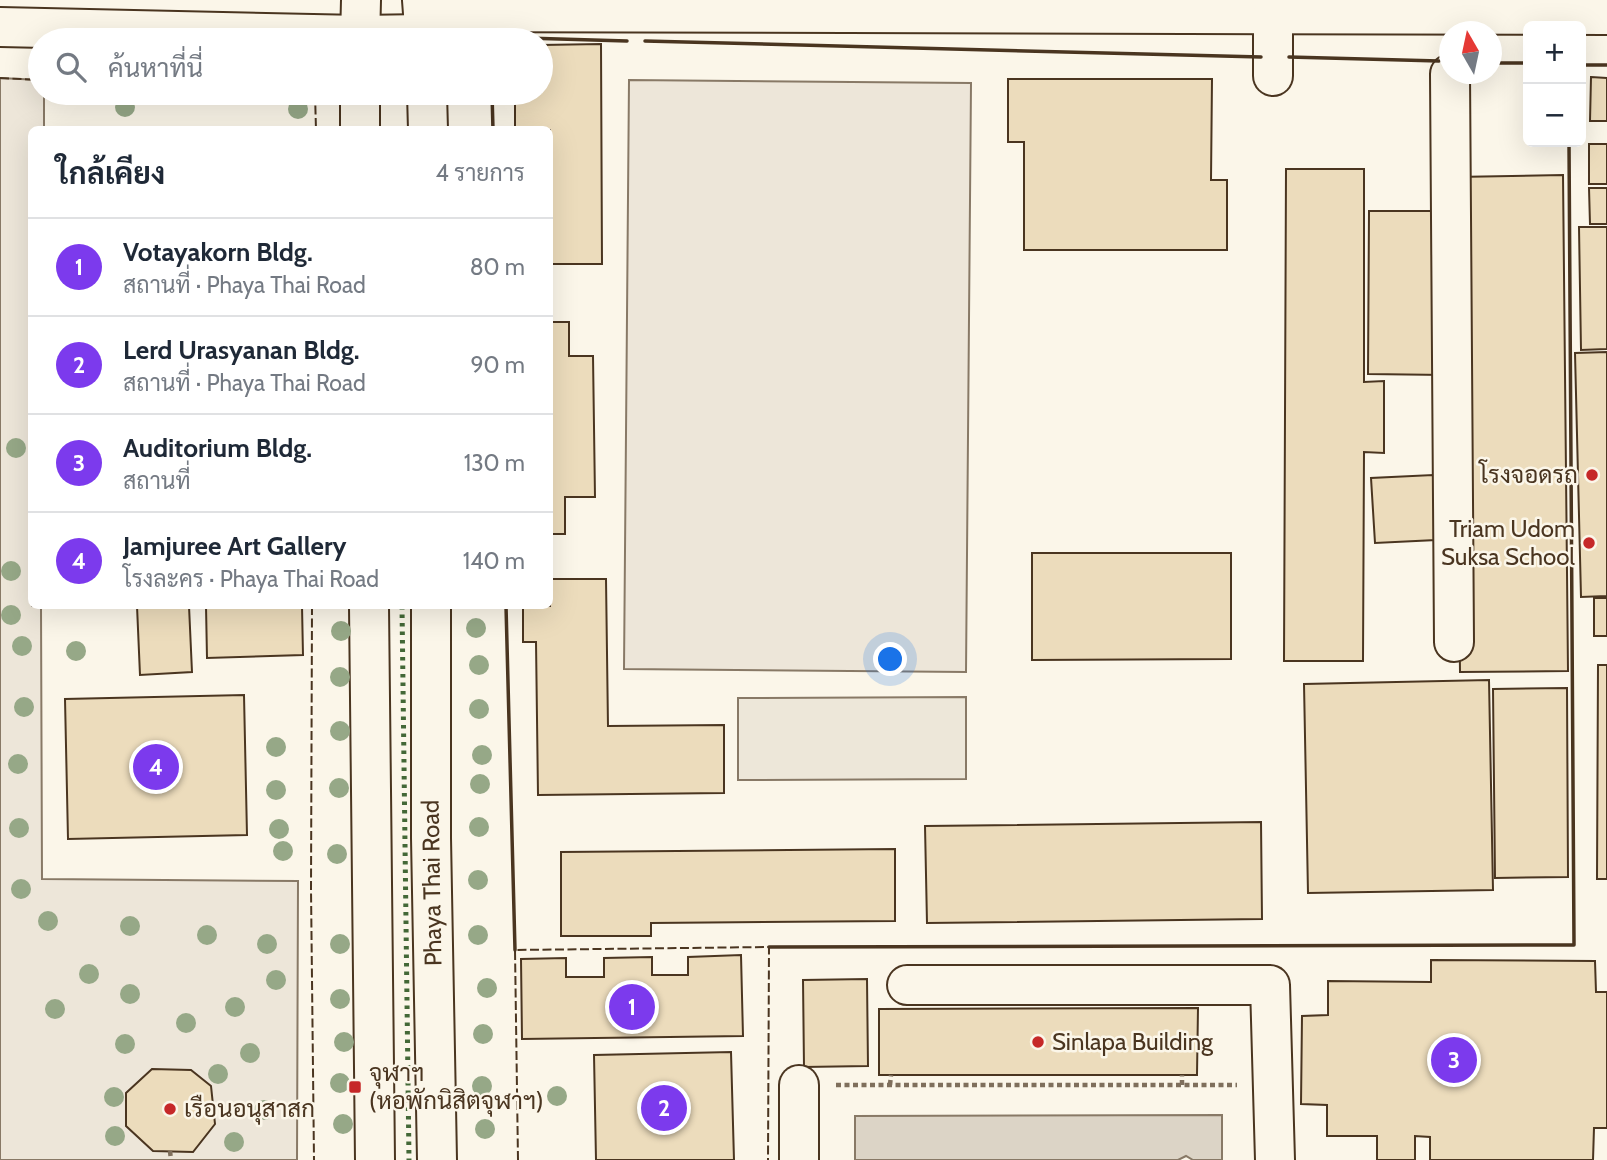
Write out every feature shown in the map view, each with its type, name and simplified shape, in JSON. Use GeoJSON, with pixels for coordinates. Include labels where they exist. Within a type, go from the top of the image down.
{"type":"FeatureCollection","features":[{"type":"Feature","properties":{"kind":"street"},"geometry":{"type":"LineString","coordinates":[[0,27],[424,21],[592,6],[636,21],[854,7],[1273,26],[1439,23]]}},
{"type":"Feature","properties":{"kind":"street"},"geometry":{"type":"LineString","coordinates":[[1490,21],[1607,15]]}},
{"type":"Feature","properties":{"kind":"street"},"geometry":{"type":"LineString","coordinates":[[1273,26],[1273,76]]}},
{"type":"Feature","properties":{"kind":"street"},"geometry":{"type":"LineString","coordinates":[[1450,84],[1454,642]]}},
{"type":"Feature","properties":{"kind":"street"},"geometry":{"type":"LineString","coordinates":[[360,105],[360,126]]}},
{"type":"Feature","properties":{"kind":"street"},"geometry":{"type":"LineString","coordinates":[[428,105],[429,126]]}},
{"type":"Feature","properties":{"kind":"street"},"geometry":{"type":"LineString","coordinates":[[369,609],[375,1160]]}},
{"type":"Feature","properties":{"kind":"street","name":"Phaya Thai Road"},"geometry":{"type":"LineString","coordinates":[[430,609],[437,1160]]}},
{"type":"Feature","properties":{"kind":"street"},"geometry":{"type":"LineString","coordinates":[[906,985],[1270,985],[1275,1160]]}},
{"type":"Feature","properties":{"kind":"street"},"geometry":{"type":"LineString","coordinates":[[799,1085],[799,1160]]}},
{"type":"Feature","properties":{"kind":"path"},"geometry":{"type":"LineString","coordinates":[[890,1085],[891,1075]]}},
{"type":"Feature","properties":{"kind":"path"},"geometry":{"type":"LineString","coordinates":[[1182,1075],[1182,1085]]}},
{"type":"Feature","properties":{"kind":"path"},"geometry":{"type":"LineString","coordinates":[[799,1085],[1273,1085]]}},
{"type":"Feature","properties":{"kind":"path"},"geometry":{"type":"LineString","coordinates":[[170,1151],[170,1160]]}},
{"type":"Feature","properties":{"kind":"shaded area"},"geometry":{"type":"Polygon","coordinates":[[[0,78],[28,79],[28,105],[44,105],[44,126],[28,126],[28,609],[41,609],[42,879],[298,881],[297,1160],[0,1160],[0,78]]]}},
{"type":"Feature","properties":{"kind":"shaded area"},"geometry":{"type":"Polygon","coordinates":[[[629,80],[971,83],[966,672],[624,669],[629,80]]]}},
{"type":"Feature","properties":{"kind":"shaded area"},"geometry":{"type":"Polygon","coordinates":[[[966,697],[966,779],[738,780],[738,698],[966,697]]]}},
{"type":"Feature","properties":{"kind":"shaded area"},"geometry":{"type":"Polygon","coordinates":[[[1222,1115],[1222,1160],[1193,1160],[1186,1156],[1178,1160],[855,1160],[855,1116],[1222,1115]]]}},
{"type":"Feature","properties":{"kind":"building"},"geometry":{"type":"Polygon","coordinates":[[[601,44],[602,264],[553,264],[553,126],[515,126],[515,105],[553,105],[553,45],[601,44]]]}},
{"type":"Feature","properties":{"kind":"building"},"geometry":{"type":"Polygon","coordinates":[[[1591,77],[1607,78],[1607,121],[1590,121],[1591,77]]]}},
{"type":"Feature","properties":{"kind":"building"},"geometry":{"type":"Polygon","coordinates":[[[1008,79],[1212,79],[1211,180],[1227,180],[1227,250],[1024,250],[1024,142],[1008,142],[1008,79]]]}},
{"type":"Feature","properties":{"kind":"building"},"geometry":{"type":"Polygon","coordinates":[[[1589,144],[1607,144],[1607,184],[1589,184],[1589,144]]]}},
{"type":"Feature","properties":{"kind":"building"},"geometry":{"type":"Polygon","coordinates":[[[1286,169],[1364,169],[1364,382],[1384,381],[1384,453],[1364,452],[1363,661],[1284,661],[1286,169]]]}},
{"type":"Feature","properties":{"kind":"building"},"geometry":{"type":"Polygon","coordinates":[[[1563,175],[1568,671],[1460,672],[1455,177],[1563,175]]]}},
{"type":"Feature","properties":{"kind":"building"},"geometry":{"type":"Polygon","coordinates":[[[1589,188],[1607,188],[1607,224],[1590,224],[1589,188]]]}},
{"type":"Feature","properties":{"kind":"building"},"geometry":{"type":"Polygon","coordinates":[[[1369,211],[1446,211],[1445,375],[1368,374],[1369,211]]]}},
{"type":"Feature","properties":{"kind":"building"},"geometry":{"type":"Polygon","coordinates":[[[1579,227],[1607,227],[1607,349],[1581,350],[1579,227]]]}},
{"type":"Feature","properties":{"kind":"building"},"geometry":{"type":"Polygon","coordinates":[[[553,322],[569,322],[569,356],[593,356],[595,497],[565,497],[565,534],[553,534],[553,322]]]}},
{"type":"Feature","properties":{"kind":"building","name":"โรงจอดรถ"},"geometry":{"type":"Polygon","coordinates":[[[1607,352],[1607,596],[1581,597],[1575,353],[1607,352]]]}},
{"type":"Feature","properties":{"kind":"building"},"geometry":{"type":"Polygon","coordinates":[[[1433,475],[1436,540],[1375,543],[1371,478],[1433,475]]]}},
{"type":"Feature","properties":{"kind":"building"},"geometry":{"type":"Polygon","coordinates":[[[1032,553],[1231,553],[1231,659],[1032,660],[1032,553]]]}},
{"type":"Feature","properties":{"kind":"building"},"geometry":{"type":"Polygon","coordinates":[[[553,579],[606,579],[608,726],[724,725],[724,793],[538,795],[536,642],[523,642],[523,609],[553,609],[553,579]]]}},
{"type":"Feature","properties":{"kind":"building"},"geometry":{"type":"Polygon","coordinates":[[[1594,598],[1607,598],[1607,636],[1594,636],[1594,598]]]}},
{"type":"Feature","properties":{"kind":"building"},"geometry":{"type":"Polygon","coordinates":[[[137,609],[189,609],[192,672],[140,675],[137,609]]]}},
{"type":"Feature","properties":{"kind":"building"},"geometry":{"type":"Polygon","coordinates":[[[206,609],[302,609],[303,655],[207,658],[206,609]]]}},
{"type":"Feature","properties":{"kind":"building"},"geometry":{"type":"Polygon","coordinates":[[[1598,665],[1607,665],[1607,879],[1597,879],[1598,665]]]}},
{"type":"Feature","properties":{"kind":"building"},"geometry":{"type":"Polygon","coordinates":[[[1489,680],[1493,890],[1308,893],[1304,684],[1489,680]]]}},
{"type":"Feature","properties":{"kind":"building"},"geometry":{"type":"Polygon","coordinates":[[[1567,688],[1568,877],[1495,878],[1493,689],[1567,688]]]}},
{"type":"Feature","properties":{"kind":"building"},"geometry":{"type":"Polygon","coordinates":[[[244,695],[247,835],[68,839],[65,699],[244,695]]]}},
{"type":"Feature","properties":{"kind":"building"},"geometry":{"type":"Polygon","coordinates":[[[1261,822],[1262,919],[927,923],[925,826],[1261,822]]]}},
{"type":"Feature","properties":{"kind":"building"},"geometry":{"type":"Polygon","coordinates":[[[895,849],[895,921],[651,923],[651,936],[561,936],[561,852],[895,849]]]}},
{"type":"Feature","properties":{"kind":"building"},"geometry":{"type":"Polygon","coordinates":[[[741,955],[743,1036],[522,1039],[521,959],[566,958],[566,977],[604,977],[604,958],[652,957],[652,975],[688,975],[688,957],[741,955]]]}},
{"type":"Feature","properties":{"kind":"building"},"geometry":{"type":"Polygon","coordinates":[[[1431,960],[1595,961],[1596,992],[1607,992],[1607,1128],[1594,1128],[1593,1160],[1430,1160],[1430,1137],[1415,1136],[1415,1160],[1377,1160],[1377,1136],[1327,1136],[1327,1105],[1301,1104],[1302,1016],[1328,1015],[1328,981],[1431,982],[1431,960]]]}},
{"type":"Feature","properties":{"kind":"building"},"geometry":{"type":"Polygon","coordinates":[[[867,979],[868,1066],[804,1067],[803,980],[867,979]]]}},
{"type":"Feature","properties":{"kind":"building","name":"Sinlapa Building"},"geometry":{"type":"Polygon","coordinates":[[[1198,1008],[1197,1075],[879,1075],[879,1009],[1198,1008]]]}},
{"type":"Feature","properties":{"kind":"building"},"geometry":{"type":"Polygon","coordinates":[[[731,1052],[734,1160],[596,1160],[594,1055],[731,1052]]]}},
{"type":"Feature","properties":{"kind":"building","name":"เรือนอนุสาสก"},"geometry":{"type":"Polygon","coordinates":[[[152,1069],[191,1070],[211,1086],[215,1124],[193,1152],[153,1151],[126,1126],[126,1093],[152,1069]]]}},
{"type":"Feature","properties":{"kind":"hedge"},"geometry":{"type":"LineString","coordinates":[[402,609],[409,1160]]}},
{"type":"Feature","properties":{"kind":"fence"},"geometry":{"type":"LineString","coordinates":[[0,78],[28,79]]}},
{"type":"Feature","properties":{"kind":"fence"},"geometry":{"type":"LineString","coordinates":[[315,105],[316,126]]}},
{"type":"Feature","properties":{"kind":"fence"},"geometry":{"type":"LineString","coordinates":[[312,609],[314,1160]]}},
{"type":"Feature","properties":{"kind":"fence"},"geometry":{"type":"LineString","coordinates":[[518,1160],[515,950],[769,947],[768,1160]]}},
{"type":"Feature","properties":{"kind":"wall"},"geometry":{"type":"LineString","coordinates":[[553,39],[627,41]]}},
{"type":"Feature","properties":{"kind":"wall"},"geometry":{"type":"LineString","coordinates":[[645,41],[1261,57]]}},
{"type":"Feature","properties":{"kind":"wall"},"geometry":{"type":"LineString","coordinates":[[1289,57],[1439,61]]}},
{"type":"Feature","properties":{"kind":"wall"},"geometry":{"type":"LineString","coordinates":[[1502,63],[1523,63]]}},
{"type":"Feature","properties":{"kind":"wall"},"geometry":{"type":"LineString","coordinates":[[1586,65],[1607,65]]}},
{"type":"Feature","properties":{"kind":"wall"},"geometry":{"type":"LineString","coordinates":[[492,105],[493,126]]}},
{"type":"Feature","properties":{"kind":"wall"},"geometry":{"type":"LineString","coordinates":[[769,947],[1574,945],[1569,147]]}},
{"type":"Feature","properties":{"kind":"wall"},"geometry":{"type":"LineString","coordinates":[[506,609],[515,950]]}},
{"type":"Feature","properties":{"kind":"place","name":"โรงจอดรถ"},"geometry":{"type":"Point","coordinates":[1592,475]}},
{"type":"Feature","properties":{"kind":"place","name":"Triam Udom Suksa School"},"geometry":{"type":"Point","coordinates":[1589,543]}},
{"type":"Feature","properties":{"kind":"place","name":"Jamjuree Art Gallery"},"geometry":{"type":"Point","coordinates":[156,767]}},
{"type":"Feature","properties":{"kind":"place","name":"Votayakorn Bldg."},"geometry":{"type":"Point","coordinates":[632,1007]}},
{"type":"Feature","properties":{"kind":"place","name":"Sinlapa Building"},"geometry":{"type":"Point","coordinates":[1038,1042]}},
{"type":"Feature","properties":{"kind":"place","name":"Auditorium Bldg."},"geometry":{"type":"Point","coordinates":[1454,1060]}},
{"type":"Feature","properties":{"kind":"place","name":"จุฬาฯ (หอพักนิสิตจุฬาฯ)"},"geometry":{"type":"Point","coordinates":[355,1087]}},
{"type":"Feature","properties":{"kind":"place","name":"Lerd Urasyanan Bldg."},"geometry":{"type":"Point","coordinates":[664,1108]}},
{"type":"Feature","properties":{"kind":"place","name":"เรือนอนุสาสก"},"geometry":{"type":"Point","coordinates":[170,1109]}}]}
